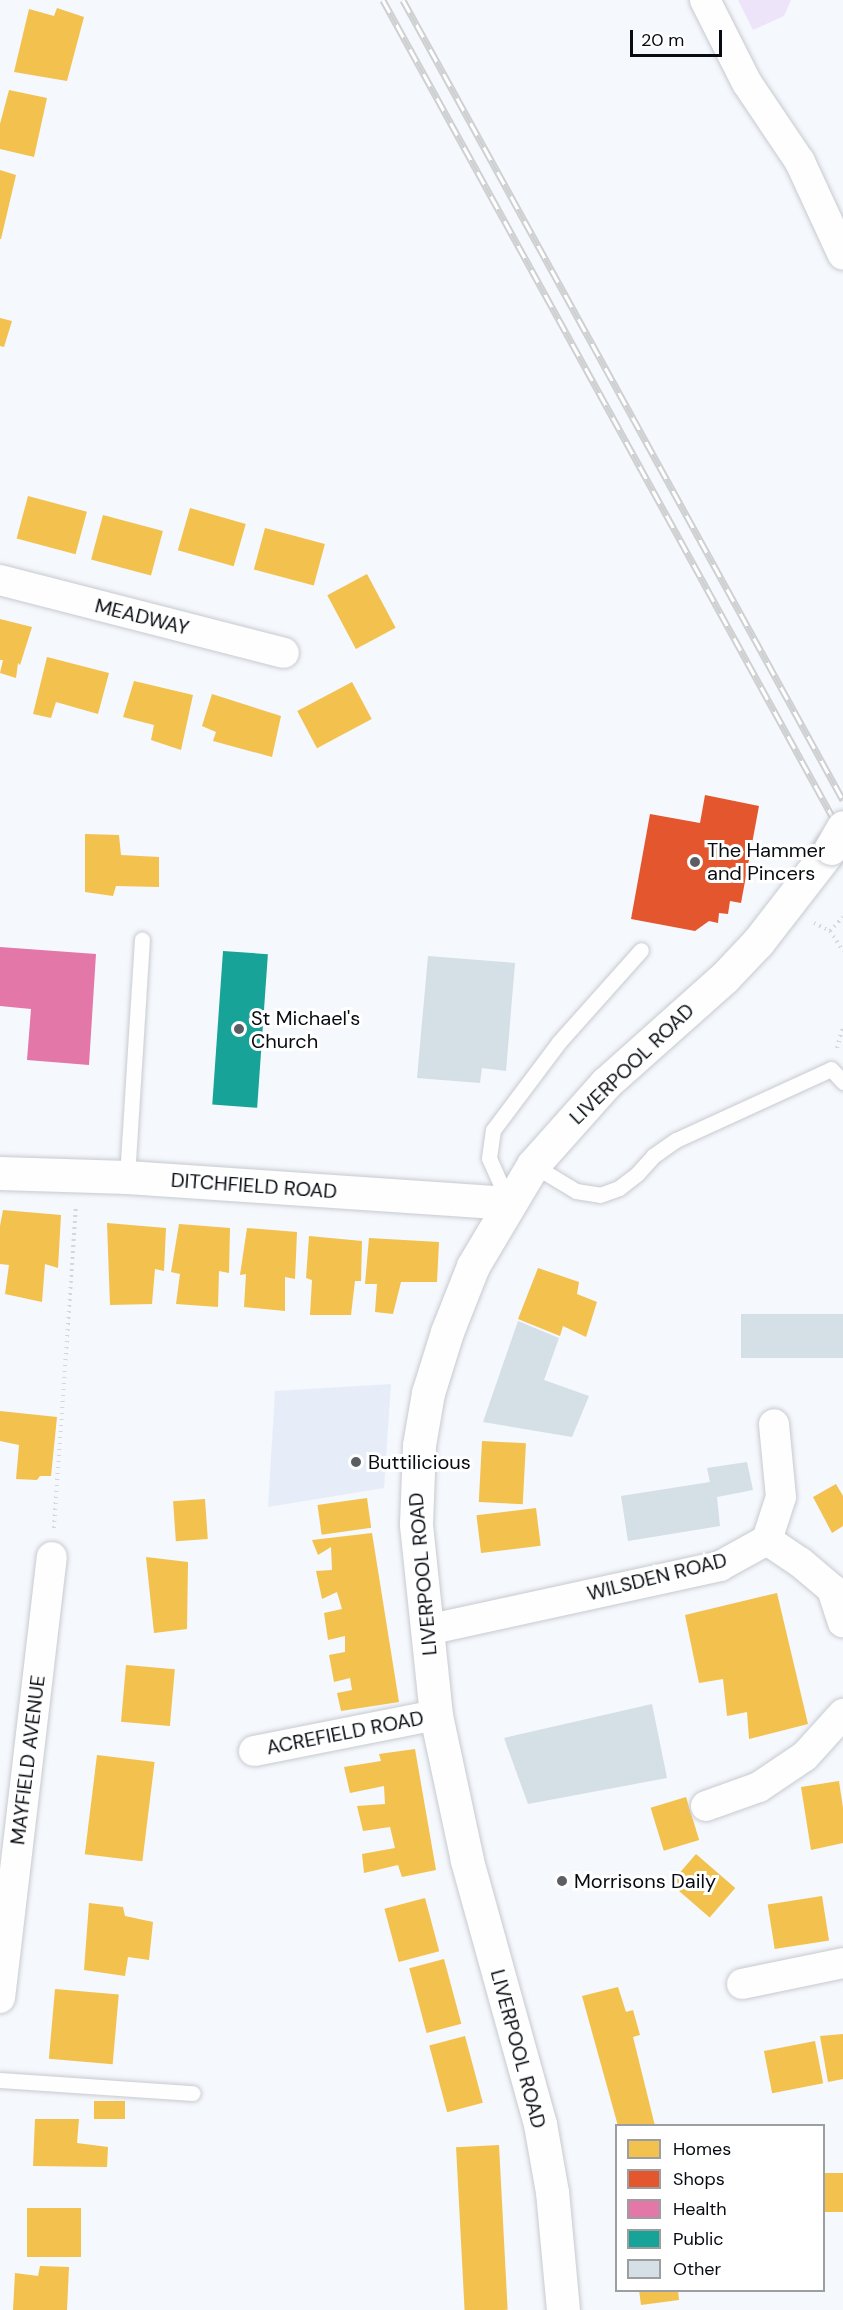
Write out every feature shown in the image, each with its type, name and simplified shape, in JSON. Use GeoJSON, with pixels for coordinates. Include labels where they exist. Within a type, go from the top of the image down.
{"type":"FeatureCollection","features":[{"type":"Feature","properties":{"kind":"main road","name":"LIVERPOOL ROAD"},"geometry":{"type":"LineString","coordinates":[[563,2310],[552,2192],[540,2124],[467,1860],[436,1715],[416,1488],[419,1445],[428,1393],[447,1332],[474,1266],[508,1203],[533,1165],[606,1083],[724,978],[758,942],[837,837]]}},
{"type":"Feature","properties":{"kind":"main road","name":"DITCHFIELD ROAD"},"geometry":{"type":"LineString","coordinates":[[0,1173],[127,1177],[508,1203]]}},
{"type":"Feature","properties":{"kind":"street"},"geometry":{"type":"LineString","coordinates":[[705,0],[747,83],[801,162],[843,255]]}},
{"type":"Feature","properties":{"kind":"street","name":"MEADWAY"},"geometry":{"type":"LineString","coordinates":[[0,580],[284,653]]}},
{"type":"Feature","properties":{"kind":"street"},"geometry":{"type":"LineString","coordinates":[[774,1424],[781,1497],[767,1540],[838,1585],[843,1622]]}},
{"type":"Feature","properties":{"kind":"street","name":"WILSDEN ROAD"},"geometry":{"type":"LineString","coordinates":[[427,1630],[720,1566],[767,1540]]}},
{"type":"Feature","properties":{"kind":"street","name":"MAYFIELD AVENUE"},"geometry":{"type":"LineString","coordinates":[[0,1998],[52,1557]]}},
{"type":"Feature","properties":{"kind":"street"},"geometry":{"type":"LineString","coordinates":[[706,1806],[759,1787],[806,1756],[843,1714]]}},
{"type":"Feature","properties":{"kind":"street","name":"ACREFIELD ROAD"},"geometry":{"type":"LineString","coordinates":[[254,1751],[436,1715]]}},
{"type":"Feature","properties":{"kind":"street"},"geometry":{"type":"LineString","coordinates":[[742,1984],[843,1963]]}},
{"type":"Feature","properties":{"kind":"lane"},"geometry":{"type":"LineString","coordinates":[[127,1177],[142,939]]}},
{"type":"Feature","properties":{"kind":"lane"},"geometry":{"type":"LineString","coordinates":[[508,1203],[489,1158],[494,1130],[559,1042],[641,950]]}},
{"type":"Feature","properties":{"kind":"lane"},"geometry":{"type":"LineString","coordinates":[[533,1165],[576,1191],[600,1195],[619,1188],[637,1174],[653,1156],[707,1126],[831,1069],[843,1082]]}},
{"type":"Feature","properties":{"kind":"lane"},"geometry":{"type":"LineString","coordinates":[[0,2080],[193,2093]]}},
{"type":"Feature","properties":{"kind":"path"},"geometry":{"type":"LineString","coordinates":[[830,931],[843,951]]}},
{"type":"Feature","properties":{"kind":"path"},"geometry":{"type":"LineString","coordinates":[[52,1557],[78,1175]]}},
{"type":"Feature","properties":{"kind":"shaded area"},"geometry":{"type":"Polygon","coordinates":[[[738,0],[791,0],[784,16],[753,30],[738,0]]]}},
{"type":"Feature","properties":{"kind":"shaded area"},"geometry":{"type":"Polygon","coordinates":[[[391,1384],[384,1488],[268,1507],[275,1391],[391,1384]]]}},
{"type":"Feature","properties":{"kind":"building: Homes"},"geometry":{"type":"Polygon","coordinates":[[[57,8],[84,17],[67,81],[14,72],[29,9],[54,16],[57,8]]]}},
{"type":"Feature","properties":{"kind":"building: Homes"},"geometry":{"type":"Polygon","coordinates":[[[9,90],[47,98],[34,157],[0,149],[0,124],[9,90]]]}},
{"type":"Feature","properties":{"kind":"building: Homes"},"geometry":{"type":"Polygon","coordinates":[[[0,170],[16,175],[1,239],[0,239],[0,170]]]}},
{"type":"Feature","properties":{"kind":"building: Homes"},"geometry":{"type":"Polygon","coordinates":[[[0,318],[12,321],[4,347],[0,346],[0,318]]]}},
{"type":"Feature","properties":{"kind":"building: Homes"},"geometry":{"type":"Polygon","coordinates":[[[28,496],[87,512],[76,554],[17,539],[28,496]]]}},
{"type":"Feature","properties":{"kind":"building: Homes"},"geometry":{"type":"Polygon","coordinates":[[[190,508],[246,524],[234,566],[178,550],[190,508]]]}},
{"type":"Feature","properties":{"kind":"building: Homes"},"geometry":{"type":"Polygon","coordinates":[[[103,515],[163,531],[151,575],[91,559],[103,515]]]}},
{"type":"Feature","properties":{"kind":"building: Homes"},"geometry":{"type":"Polygon","coordinates":[[[265,528],[325,544],[314,586],[254,570],[265,528]]]}},
{"type":"Feature","properties":{"kind":"building: Homes"},"geometry":{"type":"Polygon","coordinates":[[[367,574],[396,628],[356,649],[327,595],[367,574]]]}},
{"type":"Feature","properties":{"kind":"building: Homes"},"geometry":{"type":"Polygon","coordinates":[[[0,619],[32,627],[20,665],[18,663],[16,678],[0,673],[3,660],[0,660],[0,619]]]}},
{"type":"Feature","properties":{"kind":"building: Homes"},"geometry":{"type":"Polygon","coordinates":[[[47,657],[109,673],[98,714],[56,702],[51,718],[33,714],[47,657]]]}},
{"type":"Feature","properties":{"kind":"building: Homes"},"geometry":{"type":"Polygon","coordinates":[[[134,681],[193,695],[181,750],[151,740],[154,725],[123,717],[134,681]]]}},
{"type":"Feature","properties":{"kind":"building: Homes"},"geometry":{"type":"Polygon","coordinates":[[[352,682],[372,719],[317,748],[297,711],[352,682]]]}},
{"type":"Feature","properties":{"kind":"building: Homes"},"geometry":{"type":"Polygon","coordinates":[[[212,694],[281,716],[272,757],[213,741],[216,732],[202,726],[212,694]]]}},
{"type":"Feature","properties":{"kind":"building: Homes"},"geometry":{"type":"Polygon","coordinates":[[[85,834],[119,835],[121,855],[159,857],[159,887],[116,886],[113,896],[85,892],[85,834]]]}},
{"type":"Feature","properties":{"kind":"building: Homes"},"geometry":{"type":"Polygon","coordinates":[[[3,1210],[61,1215],[58,1268],[45,1264],[42,1302],[5,1294],[9,1265],[0,1264],[0,1226],[3,1210]]]}},
{"type":"Feature","properties":{"kind":"building: Homes"},"geometry":{"type":"Polygon","coordinates":[[[107,1223],[166,1228],[164,1271],[155,1269],[152,1304],[110,1305],[107,1223]]]}},
{"type":"Feature","properties":{"kind":"building: Homes"},"geometry":{"type":"Polygon","coordinates":[[[179,1224],[230,1228],[229,1273],[219,1271],[218,1307],[176,1304],[180,1274],[171,1272],[179,1224]]]}},
{"type":"Feature","properties":{"kind":"building: Homes"},"geometry":{"type":"Polygon","coordinates":[[[247,1228],[297,1232],[295,1279],[285,1277],[285,1311],[244,1307],[246,1274],[240,1275],[247,1228]]]}},
{"type":"Feature","properties":{"kind":"building: Homes"},"geometry":{"type":"Polygon","coordinates":[[[309,1236],[362,1241],[361,1281],[355,1281],[351,1315],[310,1315],[312,1280],[306,1278],[309,1236]]]}},
{"type":"Feature","properties":{"kind":"building: Homes"},"geometry":{"type":"Polygon","coordinates":[[[369,1238],[439,1242],[437,1282],[401,1282],[393,1314],[375,1312],[377,1284],[365,1284],[369,1238]]]}},
{"type":"Feature","properties":{"kind":"building: Homes"},"geometry":{"type":"Polygon","coordinates":[[[538,1268],[579,1282],[577,1294],[597,1302],[586,1337],[563,1326],[560,1336],[518,1319],[538,1268]]]}},
{"type":"Feature","properties":{"kind":"building: Homes"},"geometry":{"type":"Polygon","coordinates":[[[0,1411],[57,1417],[51,1476],[40,1476],[37,1480],[16,1479],[19,1445],[0,1441],[0,1411]]]}},
{"type":"Feature","properties":{"kind":"building: Homes"},"geometry":{"type":"Polygon","coordinates":[[[482,1441],[526,1443],[523,1504],[479,1502],[482,1441]]]}},
{"type":"Feature","properties":{"kind":"building: Homes"},"geometry":{"type":"Polygon","coordinates":[[[836,1484],[843,1496],[843,1526],[832,1533],[813,1497],[836,1484]]]}},
{"type":"Feature","properties":{"kind":"building: Homes"},"geometry":{"type":"Polygon","coordinates":[[[367,1498],[371,1528],[322,1535],[317,1505],[367,1498]]]}},
{"type":"Feature","properties":{"kind":"building: Homes"},"geometry":{"type":"Polygon","coordinates":[[[205,1499],[208,1539],[176,1541],[173,1501],[205,1499]]]}},
{"type":"Feature","properties":{"kind":"building: Homes"},"geometry":{"type":"Polygon","coordinates":[[[536,1508],[541,1546],[481,1553],[476,1515],[536,1508]]]}},
{"type":"Feature","properties":{"kind":"building: Homes"},"geometry":{"type":"Polygon","coordinates":[[[372,1533],[399,1702],[341,1711],[337,1693],[352,1690],[350,1678],[334,1682],[329,1655],[345,1652],[345,1636],[328,1640],[324,1613],[342,1609],[337,1592],[322,1599],[316,1571],[332,1570],[331,1547],[318,1555],[312,1540],[372,1533]]]}},
{"type":"Feature","properties":{"kind":"building: Homes"},"geometry":{"type":"Polygon","coordinates":[[[146,1557],[188,1562],[187,1629],[154,1633],[146,1557]]]}},
{"type":"Feature","properties":{"kind":"building: Homes"},"geometry":{"type":"Polygon","coordinates":[[[777,1593],[808,1724],[749,1739],[747,1712],[727,1716],[723,1679],[699,1683],[685,1615],[777,1593]]]}},
{"type":"Feature","properties":{"kind":"building: Homes"},"geometry":{"type":"Polygon","coordinates":[[[126,1665],[175,1669],[170,1726],[121,1722],[126,1665]]]}},
{"type":"Feature","properties":{"kind":"building: Homes"},"geometry":{"type":"Polygon","coordinates":[[[415,1749],[436,1870],[402,1877],[398,1865],[364,1873],[362,1854],[395,1848],[390,1827],[363,1831],[357,1806],[385,1804],[384,1786],[350,1793],[344,1767],[381,1761],[379,1754],[415,1749]]]}},
{"type":"Feature","properties":{"kind":"building: Homes"},"geometry":{"type":"Polygon","coordinates":[[[97,1755],[155,1762],[142,1861],[85,1854],[97,1755]]]}},
{"type":"Feature","properties":{"kind":"building: Homes"},"geometry":{"type":"Polygon","coordinates":[[[839,1781],[843,1808],[843,1843],[811,1850],[801,1787],[839,1781]]]}},
{"type":"Feature","properties":{"kind":"building: Homes"},"geometry":{"type":"Polygon","coordinates":[[[686,1797],[699,1840],[664,1851],[651,1808],[686,1797]]]}},
{"type":"Feature","properties":{"kind":"building: Homes"},"geometry":{"type":"Polygon","coordinates":[[[696,1854],[735,1888],[710,1918],[670,1883],[696,1854]]]}},
{"type":"Feature","properties":{"kind":"building: Homes"},"geometry":{"type":"Polygon","coordinates":[[[822,1896],[829,1940],[775,1949],[768,1905],[822,1896]]]}},
{"type":"Feature","properties":{"kind":"building: Homes"},"geometry":{"type":"Polygon","coordinates":[[[425,1898],[439,1951],[399,1962],[384,1909],[425,1898]]]}},
{"type":"Feature","properties":{"kind":"building: Homes"},"geometry":{"type":"Polygon","coordinates":[[[89,1903],[123,1907],[125,1916],[153,1922],[149,1960],[128,1957],[125,1976],[84,1970],[89,1903]]]}},
{"type":"Feature","properties":{"kind":"building: Homes"},"geometry":{"type":"Polygon","coordinates":[[[444,1959],[461,2024],[427,2033],[409,1968],[444,1959]]]}},
{"type":"Feature","properties":{"kind":"building: Homes"},"geometry":{"type":"Polygon","coordinates":[[[618,1987],[626,2012],[633,2010],[640,2035],[633,2037],[655,2124],[617,2124],[582,1996],[618,1987]]]}},
{"type":"Feature","properties":{"kind":"building: Homes"},"geometry":{"type":"Polygon","coordinates":[[[55,1989],[119,1995],[113,2064],[49,2059],[55,1989]]]}},
{"type":"Feature","properties":{"kind":"building: Homes"},"geometry":{"type":"Polygon","coordinates":[[[843,2034],[843,2079],[828,2082],[820,2036],[843,2034]]]}},
{"type":"Feature","properties":{"kind":"building: Homes"},"geometry":{"type":"Polygon","coordinates":[[[465,2036],[483,2103],[447,2112],[429,2046],[465,2036]]]}},
{"type":"Feature","properties":{"kind":"building: Homes"},"geometry":{"type":"Polygon","coordinates":[[[815,2041],[823,2083],[772,2093],[764,2051],[815,2041]]]}},
{"type":"Feature","properties":{"kind":"building: Homes"},"geometry":{"type":"Polygon","coordinates":[[[94,2101],[125,2101],[125,2119],[94,2119],[94,2101]]]}},
{"type":"Feature","properties":{"kind":"building: Homes"},"geometry":{"type":"Polygon","coordinates":[[[35,2119],[79,2119],[77,2143],[108,2147],[107,2167],[33,2166],[35,2119]]]}},
{"type":"Feature","properties":{"kind":"building: Homes"},"geometry":{"type":"Polygon","coordinates":[[[499,2145],[508,2310],[465,2310],[456,2147],[499,2145]]]}},
{"type":"Feature","properties":{"kind":"building: Homes"},"geometry":{"type":"Polygon","coordinates":[[[825,2173],[843,2173],[843,2212],[825,2212],[825,2173]]]}},
{"type":"Feature","properties":{"kind":"building: Homes"},"geometry":{"type":"Polygon","coordinates":[[[27,2208],[81,2208],[81,2257],[27,2257],[27,2208]]]}},
{"type":"Feature","properties":{"kind":"building: Homes"},"geometry":{"type":"Polygon","coordinates":[[[40,2266],[69,2267],[67,2310],[13,2310],[15,2273],[38,2276],[40,2266]]]}},
{"type":"Feature","properties":{"kind":"building: Homes"},"geometry":{"type":"Polygon","coordinates":[[[639,2292],[678,2292],[679,2300],[641,2305],[639,2292]]]}},
{"type":"Feature","properties":{"kind":"building: Shops","name":"The Hammer and Pincers"},"geometry":{"type":"Polygon","coordinates":[[[705,795],[759,806],[741,903],[730,901],[728,914],[719,913],[718,923],[709,921],[695,931],[631,919],[650,814],[700,823],[705,795]]]}},
{"type":"Feature","properties":{"kind":"building: Health"},"geometry":{"type":"Polygon","coordinates":[[[0,947],[96,954],[89,1065],[27,1060],[31,1009],[0,1006],[0,947]]]}},
{"type":"Feature","properties":{"kind":"building: Public","name":"St Michael's Church"},"geometry":{"type":"Polygon","coordinates":[[[223,951],[268,954],[257,1108],[212,1105],[223,951]]]}},
{"type":"Feature","properties":{"kind":"building: Other"},"geometry":{"type":"Polygon","coordinates":[[[428,956],[515,963],[506,1071],[482,1068],[480,1083],[417,1078],[428,956]]]}},
{"type":"Feature","properties":{"kind":"building: Other"},"geometry":{"type":"Polygon","coordinates":[[[741,1314],[843,1314],[843,1358],[741,1358],[741,1314]]]}},
{"type":"Feature","properties":{"kind":"building: Other"},"geometry":{"type":"Polygon","coordinates":[[[518,1321],[559,1338],[544,1380],[589,1396],[572,1437],[483,1422],[518,1321]]]}},
{"type":"Feature","properties":{"kind":"building: Other"},"geometry":{"type":"Polygon","coordinates":[[[747,1462],[753,1490],[717,1497],[720,1526],[628,1541],[621,1496],[710,1482],[707,1468],[747,1462]]]}},
{"type":"Feature","properties":{"kind":"building: Other"},"geometry":{"type":"Polygon","coordinates":[[[652,1704],[667,1778],[528,1804],[504,1738],[652,1704]]]}},
{"type":"Feature","properties":{"kind":"railway"},"geometry":{"type":"LineString","coordinates":[[383,0],[843,836]]}},
{"type":"Feature","properties":{"kind":"railway"},"geometry":{"type":"LineString","coordinates":[[403,0],[843,800]]}},
{"type":"Feature","properties":{"kind":"place","name":"The Hammer and Pincers"},"geometry":{"type":"Point","coordinates":[695,862]}},
{"type":"Feature","properties":{"kind":"place","name":"St Michael's Church"},"geometry":{"type":"Point","coordinates":[239,1029]}},
{"type":"Feature","properties":{"kind":"place","name":"Buttilicious"},"geometry":{"type":"Point","coordinates":[356,1462]}},
{"type":"Feature","properties":{"kind":"place","name":"Morrisons Daily"},"geometry":{"type":"Point","coordinates":[562,1881]}}]}
